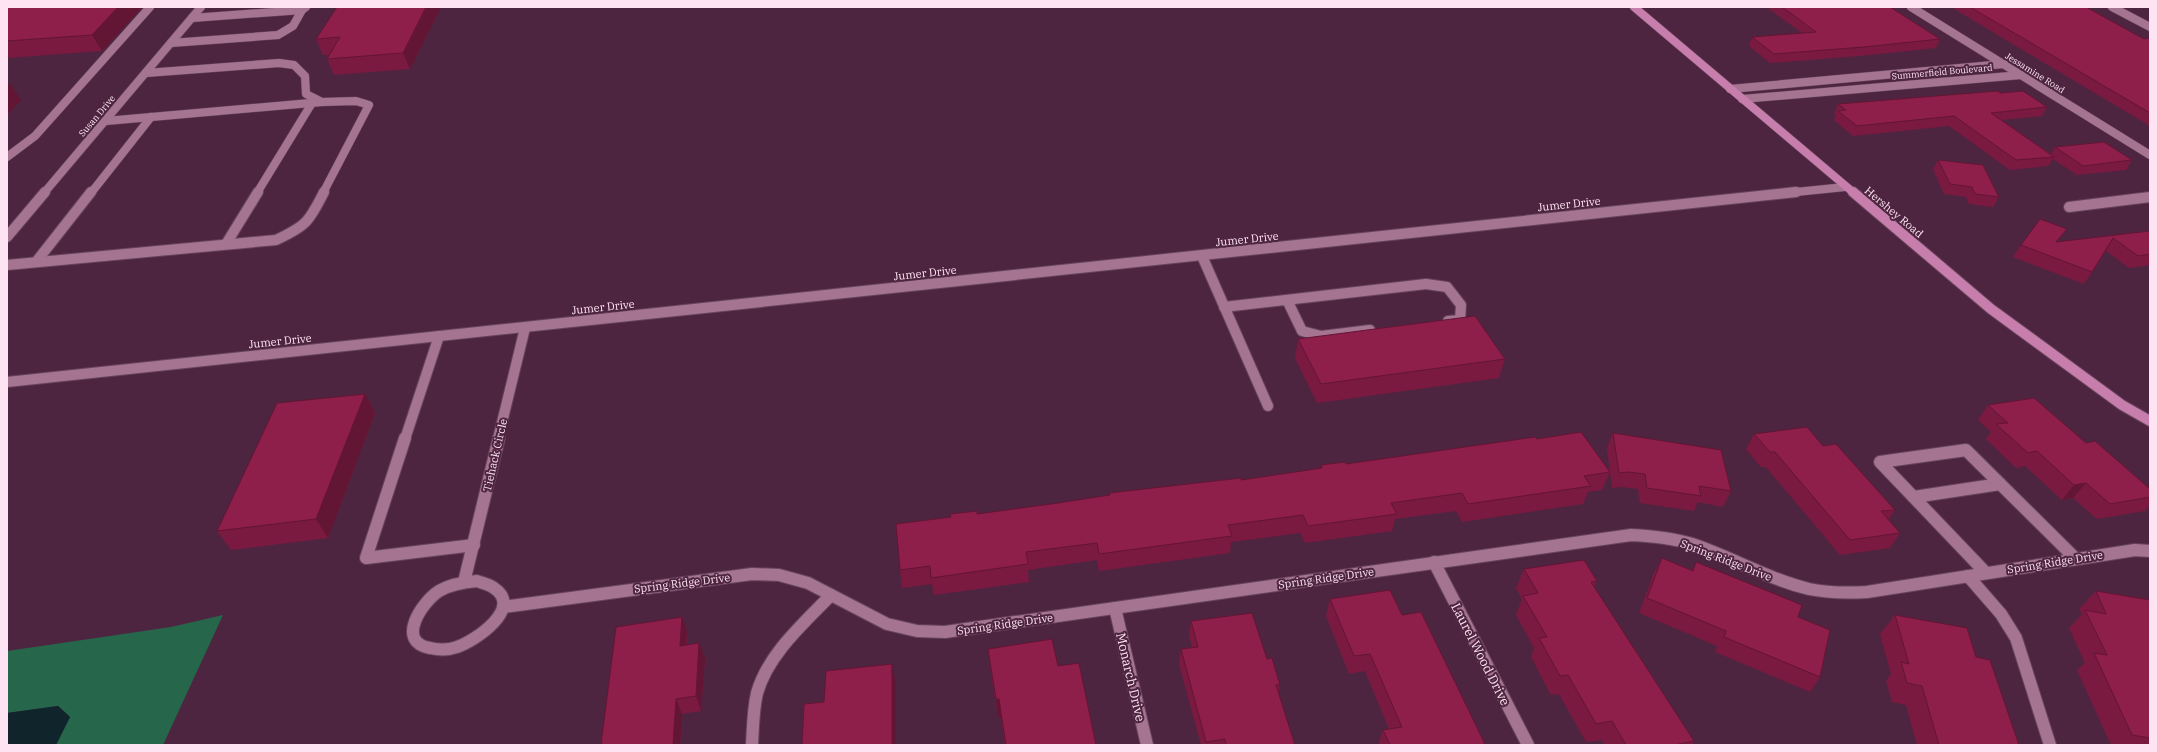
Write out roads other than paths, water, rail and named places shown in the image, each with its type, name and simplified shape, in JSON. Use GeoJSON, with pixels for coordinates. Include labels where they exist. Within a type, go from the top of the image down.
{"type":"FeatureCollection","features":[{"type":"Feature","properties":{"kind":"main road","name":"Hershey Road"},"geometry":{"type":"LineString","coordinates":[[1634,7],[1742,100],[1991,309],[2122,406],[2150,422]]}},
{"type":"Feature","properties":{"kind":"street"},"geometry":{"type":"LineString","coordinates":[[7,158],[35,136],[150,7]]}},
{"type":"Feature","properties":{"kind":"street","name":"Susan Drive"},"geometry":{"type":"LineString","coordinates":[[7,237],[202,7]]}},
{"type":"Feature","properties":{"kind":"street","name":"Jessamine Road"},"geometry":{"type":"LineString","coordinates":[[1911,7],[2150,155]]}},
{"type":"Feature","properties":{"kind":"street"},"geometry":{"type":"LineString","coordinates":[[2112,7],[2150,27]]}},
{"type":"Feature","properties":{"kind":"street"},"geometry":{"type":"LineString","coordinates":[[171,43],[278,35],[290,29],[300,18],[304,8],[192,18]]}},
{"type":"Feature","properties":{"kind":"street"},"geometry":{"type":"LineString","coordinates":[[146,73],[279,63],[294,66],[305,76],[306,94],[322,102]]}},
{"type":"Feature","properties":{"kind":"street","name":"Summerfield Boulevard"},"geometry":{"type":"LineString","coordinates":[[1730,89],[2004,64]]}},
{"type":"Feature","properties":{"kind":"street","name":"Summerfield Boulevard"},"geometry":{"type":"LineString","coordinates":[[1742,100],[2021,75]]}},
{"type":"Feature","properties":{"kind":"street"},"geometry":{"type":"LineString","coordinates":[[1850,78],[1864,89]]}},
{"type":"Feature","properties":{"kind":"street"},"geometry":{"type":"LineString","coordinates":[[7,265],[276,240],[295,232],[310,219],[369,105],[356,102],[322,102],[106,121]]}},
{"type":"Feature","properties":{"kind":"street"},"geometry":{"type":"LineString","coordinates":[[226,244],[312,103]]}},
{"type":"Feature","properties":{"kind":"street"},"geometry":{"type":"LineString","coordinates":[[36,262],[151,117]]}},
{"type":"Feature","properties":{"kind":"street","name":"Jumer Drive"},"geometry":{"type":"LineString","coordinates":[[7,382],[1845,187]]}},
{"type":"Feature","properties":{"kind":"street"},"geometry":{"type":"LineString","coordinates":[[2069,207],[2150,197]]}},
{"type":"Feature","properties":{"kind":"street"},"geometry":{"type":"LineString","coordinates":[[1202,256],[1268,406]]}},
{"type":"Feature","properties":{"kind":"street"},"geometry":{"type":"LineString","coordinates":[[1224,307],[1426,284],[1447,287],[1461,305],[1460,320],[1437,323]]}},
{"type":"Feature","properties":{"kind":"street"},"geometry":{"type":"LineString","coordinates":[[1287,300],[1302,331],[1321,336],[1383,329]]}},
{"type":"Feature","properties":{"kind":"street","name":"Tiehack Circle"},"geometry":{"type":"LineString","coordinates":[[464,582],[525,328]]}},
{"type":"Feature","properties":{"kind":"street"},"geometry":{"type":"LineString","coordinates":[[439,336],[366,558],[474,545]]}},
{"type":"Feature","properties":{"kind":"street"},"geometry":{"type":"LineString","coordinates":[[1986,573],[1880,462],[1966,450],[2076,559]]}},
{"type":"Feature","properties":{"kind":"street"},"geometry":{"type":"LineString","coordinates":[[1914,497],[2000,484]]}},
{"type":"Feature","properties":{"kind":"street","name":"Spring Ridge Drive"},"geometry":{"type":"LineString","coordinates":[[503,607],[752,574],[779,576],[801,581],[887,624],[917,631],[945,632],[1631,535],[1660,537],[1690,544],[1783,581],[1810,589],[1838,593],[1867,592],[2135,550],[2150,550]]}},
{"type":"Feature","properties":{"kind":"street","name":"Laurel Wood Drive"},"geometry":{"type":"LineString","coordinates":[[1434,562],[1528,745]]}},
{"type":"Feature","properties":{"kind":"street"},"geometry":{"type":"LineString","coordinates":[[1968,576],[2002,614],[2016,638],[2050,745]]}},
{"type":"Feature","properties":{"kind":"street"},"geometry":{"type":"LineString","coordinates":[[477,581],[489,584],[497,589],[502,597],[503,607],[499,618],[490,630],[478,639],[463,646],[433,650],[421,645],[414,637],[412,627],[415,616],[423,604],[435,594],[449,586],[464,582],[477,581]]}},
{"type":"Feature","properties":{"kind":"street"},"geometry":{"type":"LineString","coordinates":[[752,745],[754,707],[762,679],[778,654],[831,595]]}},
{"type":"Feature","properties":{"kind":"street","name":"Monarch Drive"},"geometry":{"type":"LineString","coordinates":[[1115,608],[1147,745]]}},
{"type":"Feature","properties":{"kind":"water"},"geometry":{"type":"Polygon","coordinates":[[[58,706],[70,717],[56,745],[7,745],[7,713],[58,706]]]}}]}
